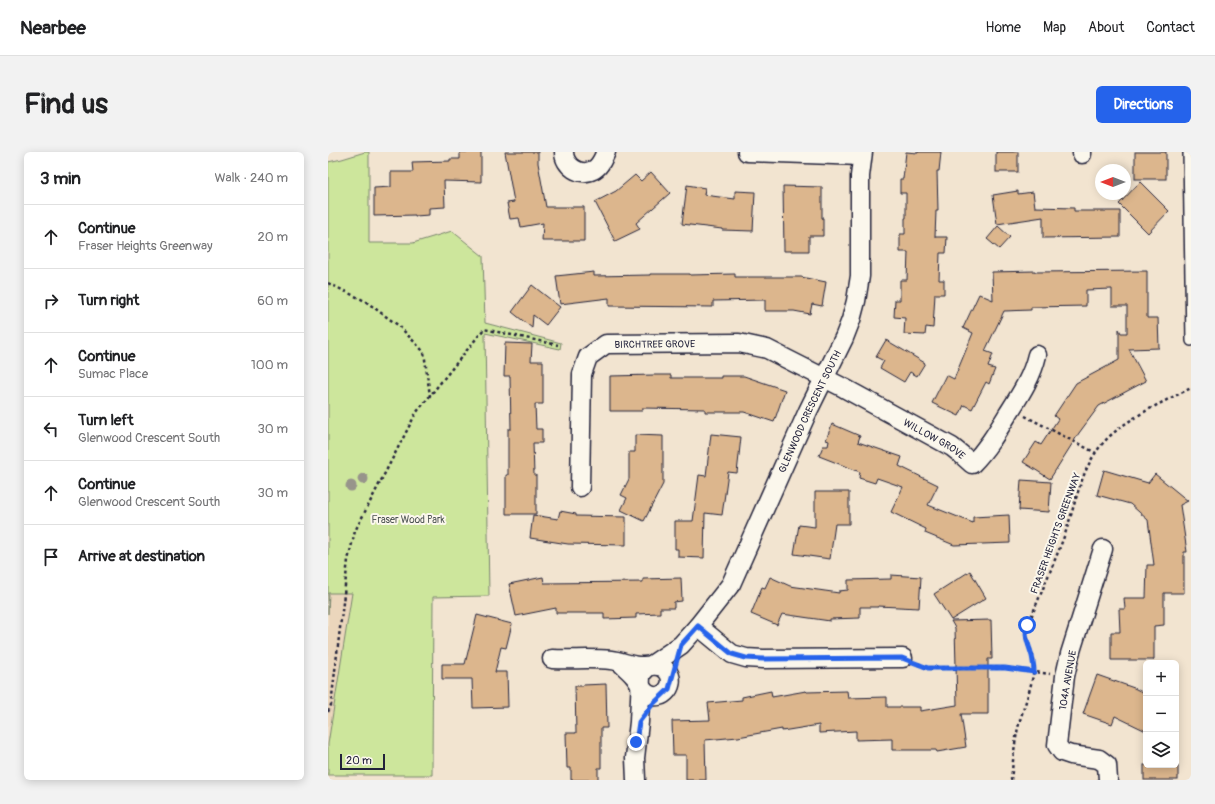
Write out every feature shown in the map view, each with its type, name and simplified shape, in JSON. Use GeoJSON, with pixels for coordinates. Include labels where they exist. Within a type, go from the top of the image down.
{"type":"FeatureCollection","features":[{"type":"Feature","properties":{"kind":"street"},"geometry":{"type":"LineString","coordinates":[[564,152],[568,166],[585,172],[594,170],[601,163],[606,152]]}},
{"type":"Feature","properties":{"kind":"street"},"geometry":{"type":"LineString","coordinates":[[747,152],[862,154]]}},
{"type":"Feature","properties":{"kind":"street","name":"GLENWOOD CRESCENT SOUTH"},"geometry":{"type":"LineString","coordinates":[[652,666],[681,645],[731,584],[808,411],[844,338],[851,320],[860,276],[860,176],[862,154]]}},
{"type":"Feature","properties":{"kind":"street","name":"BIRCHTREE GROVE"},"geometry":{"type":"LineString","coordinates":[[580,487],[582,374],[588,357],[606,344],[739,344],[767,349],[824,379]]}},
{"type":"Feature","properties":{"kind":"street","name":"WILLOW GROVE"},"geometry":{"type":"LineString","coordinates":[[824,379],[844,388],[952,447],[972,464],[989,444],[1011,410],[1029,380],[1037,356]]}},
{"type":"Feature","properties":{"kind":"street","name":"104A AVENUE"},"geometry":{"type":"LineString","coordinates":[[1103,548],[1070,654],[1065,676],[1057,745],[1062,752],[1099,760],[1107,766],[1108,780]]}},
{"type":"Feature","properties":{"kind":"street"},"geometry":{"type":"LineString","coordinates":[[698,626],[732,654],[746,658],[902,658]]}},
{"type":"Feature","properties":{"kind":"street","name":"GLENWOOD CRESCENT SOUTH"},"geometry":{"type":"LineString","coordinates":[[671,680],[681,645]]}},
{"type":"Feature","properties":{"kind":"street"},"geometry":{"type":"LineString","coordinates":[[552,659],[611,660],[638,666],[662,667],[667,670],[671,680],[669,689],[661,695],[639,722]]}},
{"type":"Feature","properties":{"kind":"street"},"geometry":{"type":"LineString","coordinates":[[620,662],[634,675],[647,694],[652,696],[661,695]]}},
{"type":"Feature","properties":{"kind":"street"},"geometry":{"type":"LineString","coordinates":[[636,780],[635,758],[639,722],[640,682],[643,672],[652,666]]}},
{"type":"Feature","properties":{"kind":"lane"},"geometry":{"type":"LineString","coordinates":[[1188,152],[1191,341]]}},
{"type":"Feature","properties":{"kind":"path"},"geometry":{"type":"LineString","coordinates":[[328,284],[365,301],[398,326],[424,352],[430,397]]}},
{"type":"Feature","properties":{"kind":"path"},"geometry":{"type":"LineString","coordinates":[[328,712],[331,705],[348,560],[355,531],[416,413],[484,329],[558,345]]}},
{"type":"Feature","properties":{"kind":"path","name":"FRASER HEIGHTS GREENWAY"},"geometry":{"type":"LineString","coordinates":[[1011,780],[1018,728],[1034,672],[1032,656],[1026,638],[1027,625],[1065,534],[1081,483],[1096,453],[1104,442],[1128,423],[1191,388]]}},
{"type":"Feature","properties":{"kind":"path"},"geometry":{"type":"LineString","coordinates":[[1011,410],[1096,453]]}},
{"type":"Feature","properties":{"kind":"path"},"geometry":{"type":"LineString","coordinates":[[902,658],[928,668],[1005,668],[1053,675]]}},
{"type":"Feature","properties":{"kind":"shaded area"},"geometry":{"type":"Polygon","coordinates":[[[328,593],[352,593],[328,744],[328,593]]]}},
{"type":"Feature","properties":{"kind":"green space","name":"Fraser Wood Park"},"geometry":{"type":"Polygon","coordinates":[[[369,152],[369,243],[413,243],[452,231],[483,256],[485,323],[561,343],[560,349],[485,333],[489,596],[433,597],[432,775],[328,775],[328,744],[352,593],[329,593],[328,614],[328,162],[369,152]]]}},
{"type":"Feature","properties":{"kind":"building"},"geometry":{"type":"Polygon","coordinates":[[[460,152],[481,152],[481,182],[444,181],[445,207],[429,208],[429,215],[374,216],[374,188],[391,187],[391,172],[413,172],[412,162],[450,161],[450,159],[460,159],[460,152]]]}},
{"type":"Feature","properties":{"kind":"building"},"geometry":{"type":"Polygon","coordinates":[[[505,152],[538,152],[538,163],[546,207],[584,207],[584,241],[542,241],[543,223],[521,227],[519,218],[510,219],[507,203],[514,202],[505,152]]]}},
{"type":"Feature","properties":{"kind":"building"},"geometry":{"type":"Polygon","coordinates":[[[906,152],[941,152],[939,171],[937,171],[938,211],[936,211],[935,237],[947,237],[946,253],[940,253],[939,280],[944,280],[944,294],[935,294],[933,328],[926,327],[925,335],[904,334],[905,318],[894,317],[895,300],[900,300],[900,280],[907,280],[908,252],[900,252],[900,234],[905,234],[906,193],[900,193],[900,179],[903,179],[906,152]]]}},
{"type":"Feature","properties":{"kind":"building"},"geometry":{"type":"Polygon","coordinates":[[[996,152],[1018,152],[1018,172],[996,172],[996,152]]]}},
{"type":"Feature","properties":{"kind":"building"},"geometry":{"type":"Polygon","coordinates":[[[1135,152],[1166,152],[1166,179],[1135,179],[1135,152]]]}},
{"type":"Feature","properties":{"kind":"building"},"geometry":{"type":"Polygon","coordinates":[[[651,172],[670,193],[636,223],[640,229],[615,241],[595,202],[616,191],[635,175],[641,181],[651,172]]]}},
{"type":"Feature","properties":{"kind":"building"},"geometry":{"type":"Polygon","coordinates":[[[1140,182],[1169,211],[1148,233],[1119,204],[1123,200],[1131,200],[1131,191],[1140,182]]]}},
{"type":"Feature","properties":{"kind":"building"},"geometry":{"type":"Polygon","coordinates":[[[687,185],[705,188],[704,195],[735,199],[735,191],[755,192],[753,231],[722,230],[682,224],[687,185]]]}},
{"type":"Feature","properties":{"kind":"building"},"geometry":{"type":"Polygon","coordinates":[[[783,186],[822,187],[823,236],[809,236],[809,251],[784,251],[783,186]]]}},
{"type":"Feature","properties":{"kind":"building"},"geometry":{"type":"Polygon","coordinates":[[[1018,191],[1018,194],[1033,192],[1035,207],[1074,208],[1074,211],[1120,211],[1120,237],[1043,238],[1043,217],[997,224],[993,195],[1018,191]]]}},
{"type":"Feature","properties":{"kind":"building"},"geometry":{"type":"Polygon","coordinates":[[[998,226],[1010,237],[999,249],[987,239],[998,226]]]}},
{"type":"Feature","properties":{"kind":"building"},"geometry":{"type":"Polygon","coordinates":[[[1147,271],[1147,318],[1158,318],[1159,348],[1129,349],[1146,381],[1099,406],[1079,433],[1050,479],[1023,462],[1036,442],[1041,445],[1058,419],[1054,416],[1076,383],[1119,360],[1119,329],[1121,333],[1127,333],[1127,306],[1112,306],[1112,289],[1086,290],[1086,306],[1031,307],[1031,310],[1004,311],[985,351],[993,354],[988,367],[995,369],[989,384],[986,382],[972,409],[964,405],[959,416],[932,403],[946,375],[954,379],[973,333],[963,328],[979,294],[993,300],[992,272],[1147,271]]]}},
{"type":"Feature","properties":{"kind":"building"},"geometry":{"type":"Polygon","coordinates":[[[594,272],[594,276],[650,274],[735,274],[735,277],[801,277],[826,282],[822,306],[812,304],[810,314],[794,311],[765,311],[765,300],[713,301],[713,307],[609,306],[609,298],[560,304],[556,276],[594,272]]]}},
{"type":"Feature","properties":{"kind":"building"},"geometry":{"type":"Polygon","coordinates":[[[532,285],[560,307],[546,325],[533,315],[532,328],[512,312],[532,285]]]}},
{"type":"Feature","properties":{"kind":"building"},"geometry":{"type":"Polygon","coordinates":[[[886,340],[925,363],[917,376],[910,372],[904,382],[880,368],[884,361],[876,357],[886,340]]]}},
{"type":"Feature","properties":{"kind":"building"},"geometry":{"type":"Polygon","coordinates":[[[505,343],[532,344],[531,361],[543,361],[543,404],[535,404],[536,429],[542,429],[542,443],[533,443],[534,475],[536,475],[536,514],[506,514],[508,429],[511,429],[510,376],[504,376],[505,343]]]}},
{"type":"Feature","properties":{"kind":"building"},"geometry":{"type":"Polygon","coordinates":[[[671,375],[671,378],[721,378],[721,376],[744,376],[785,390],[774,422],[744,412],[705,412],[705,409],[642,408],[642,411],[610,411],[610,376],[671,375]]]}},
{"type":"Feature","properties":{"kind":"building"},"geometry":{"type":"Polygon","coordinates":[[[832,424],[860,436],[858,442],[902,457],[899,466],[938,485],[928,505],[973,523],[973,517],[1009,515],[1010,543],[954,545],[925,533],[926,529],[891,512],[903,487],[877,478],[875,483],[859,478],[860,472],[819,456],[823,446],[828,446],[829,441],[826,440],[832,424]]]}},
{"type":"Feature","properties":{"kind":"building"},"geometry":{"type":"Polygon","coordinates":[[[711,434],[741,437],[737,473],[728,472],[722,515],[705,513],[704,558],[678,557],[678,549],[675,549],[675,521],[693,521],[699,475],[706,476],[711,434]]]}},
{"type":"Feature","properties":{"kind":"building"},"geometry":{"type":"Polygon","coordinates":[[[635,435],[663,436],[663,484],[644,521],[621,510],[627,498],[621,495],[629,479],[629,452],[635,452],[635,435]]]}},
{"type":"Feature","properties":{"kind":"building"},"geometry":{"type":"Polygon","coordinates":[[[1104,470],[1148,483],[1155,474],[1188,501],[1180,505],[1187,552],[1184,552],[1184,593],[1164,593],[1164,625],[1154,626],[1154,660],[1111,660],[1111,632],[1120,632],[1119,609],[1125,609],[1124,598],[1146,598],[1147,565],[1154,565],[1148,520],[1130,504],[1097,495],[1104,470]]]}},
{"type":"Feature","properties":{"kind":"building"},"geometry":{"type":"Polygon","coordinates":[[[1021,480],[1051,482],[1049,512],[1019,510],[1021,480]]]}},
{"type":"Feature","properties":{"kind":"building"},"geometry":{"type":"Polygon","coordinates":[[[815,492],[849,492],[849,524],[835,524],[830,559],[794,554],[799,525],[815,527],[815,492]]]}},
{"type":"Feature","properties":{"kind":"building"},"geometry":{"type":"Polygon","coordinates":[[[560,511],[576,514],[576,516],[626,517],[626,545],[568,544],[530,538],[533,515],[558,519],[560,511]]]}},
{"type":"Feature","properties":{"kind":"building"},"geometry":{"type":"Polygon","coordinates":[[[970,571],[986,598],[951,620],[934,594],[970,571]]]}},
{"type":"Feature","properties":{"kind":"building"},"geometry":{"type":"Polygon","coordinates":[[[891,575],[921,577],[919,608],[878,606],[860,607],[860,618],[830,619],[830,621],[782,614],[777,625],[751,614],[762,587],[765,588],[770,577],[790,586],[839,593],[839,591],[848,590],[848,580],[891,579],[891,575]]]}},
{"type":"Feature","properties":{"kind":"building"},"geometry":{"type":"Polygon","coordinates":[[[543,577],[544,583],[643,582],[643,579],[681,578],[682,601],[674,602],[674,608],[660,608],[660,613],[636,614],[636,618],[604,619],[604,613],[556,613],[556,608],[516,616],[509,584],[543,577]]]}},
{"type":"Feature","properties":{"kind":"building"},"geometry":{"type":"Polygon","coordinates":[[[477,615],[512,624],[506,648],[501,647],[495,672],[507,672],[508,707],[473,708],[472,679],[442,679],[442,664],[465,664],[477,615]]]}},
{"type":"Feature","properties":{"kind":"building"},"geometry":{"type":"Polygon","coordinates":[[[991,620],[992,659],[988,659],[988,714],[961,714],[966,747],[937,752],[936,750],[892,750],[892,739],[856,740],[856,731],[819,733],[819,725],[782,731],[782,729],[738,737],[705,740],[706,780],[686,780],[686,755],[673,755],[672,721],[710,720],[708,703],[742,700],[742,697],[771,691],[772,697],[806,691],[847,691],[848,698],[887,697],[887,707],[920,707],[920,711],[957,705],[955,628],[951,621],[991,620]]]}},
{"type":"Feature","properties":{"kind":"building"},"geometry":{"type":"Polygon","coordinates":[[[1097,675],[1143,692],[1143,730],[1115,716],[1112,724],[1083,714],[1097,675]]]}},
{"type":"Feature","properties":{"kind":"building"},"geometry":{"type":"Polygon","coordinates":[[[606,684],[607,728],[601,728],[601,768],[598,768],[598,780],[571,780],[571,768],[567,768],[566,733],[576,733],[575,686],[606,684]]]}},
{"type":"Feature","properties":{"kind":"building"},"geometry":{"type":"Polygon","coordinates":[[[1144,768],[1178,768],[1178,780],[1144,780],[1144,768]]]}},
{"type":"Feature","properties":{"kind":"route"},"geometry":{"type":"LineString","coordinates":[[636,742],[639,722],[661,695],[669,689],[681,645],[698,626],[732,654],[746,658],[902,658],[928,668],[1005,668],[1034,672],[1034,664],[1026,638],[1027,625]]}}]}
